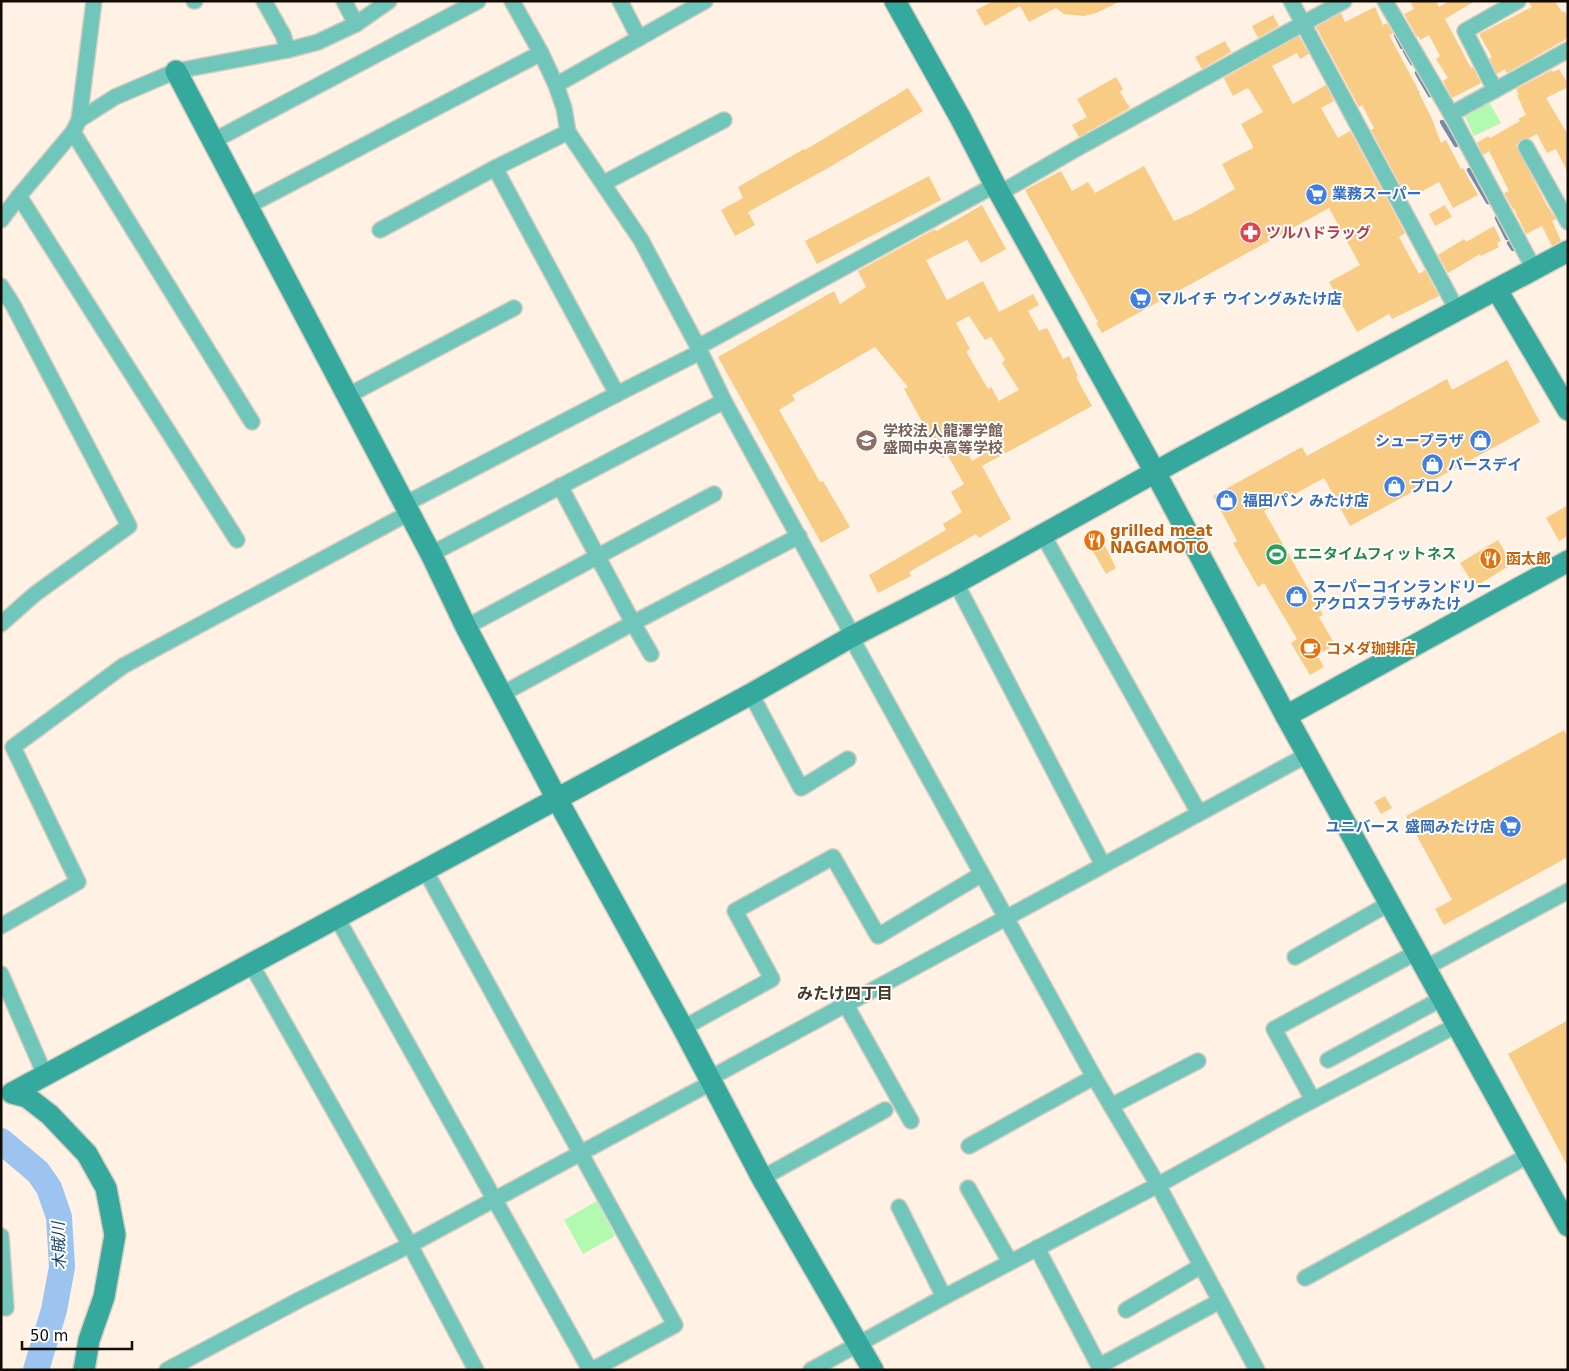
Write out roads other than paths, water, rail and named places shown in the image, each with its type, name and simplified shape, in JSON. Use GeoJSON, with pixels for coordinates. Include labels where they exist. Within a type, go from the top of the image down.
{"type":"FeatureCollection","features":[{"type":"Feature","properties":{"kind":"street"},"geometry":{"type":"LineString","coordinates":[[94,1],[76,126],[252,422]]}},
{"type":"Feature","properties":{"kind":"street"},"geometry":{"type":"LineString","coordinates":[[264,1],[283,35],[288,50]]}},
{"type":"Feature","properties":{"kind":"street"},"geometry":{"type":"LineString","coordinates":[[344,1],[356,24]]}},
{"type":"Feature","properties":{"kind":"street"},"geometry":{"type":"LineString","coordinates":[[1,220],[76,126],[116,97],[176,71],[288,50],[318,42],[356,24],[389,1]]}},
{"type":"Feature","properties":{"kind":"street"},"geometry":{"type":"LineString","coordinates":[[213,141],[478,1]]}},
{"type":"Feature","properties":{"kind":"street"},"geometry":{"type":"LineString","coordinates":[[512,1],[541,53],[556,86],[564,108],[568,132],[641,240],[724,400],[847,625],[851,637],[1094,1077],[1158,1185],[1257,1370]]}},
{"type":"Feature","properties":{"kind":"street"},"geometry":{"type":"LineString","coordinates":[[620,1],[639,38]]}},
{"type":"Feature","properties":{"kind":"street"},"geometry":{"type":"LineString","coordinates":[[556,86],[705,1]]}},
{"type":"Feature","properties":{"kind":"street"},"geometry":{"type":"LineString","coordinates":[[895,1],[961,119],[997,189],[1155,472],[1286,716],[1568,1226]]}},
{"type":"Feature","properties":{"kind":"street"},"geometry":{"type":"LineString","coordinates":[[1291,1],[1457,310]]}},
{"type":"Feature","properties":{"kind":"street"},"geometry":{"type":"LineString","coordinates":[[1,926],[78,882],[13,747],[123,666],[407,508],[997,189],[1084,144],[1344,1]]}},
{"type":"Feature","properties":{"kind":"street"},"geometry":{"type":"LineString","coordinates":[[1385,1],[1451,114],[1534,269]]}},
{"type":"Feature","properties":{"kind":"street"},"geometry":{"type":"LineString","coordinates":[[1495,90],[1465,31],[1518,1]]}},
{"type":"Feature","properties":{"kind":"street"},"geometry":{"type":"LineString","coordinates":[[1451,114],[1568,50]]}},
{"type":"Feature","properties":{"kind":"street"},"geometry":{"type":"LineString","coordinates":[[248,206],[541,53]]}},
{"type":"Feature","properties":{"kind":"street"},"geometry":{"type":"LineString","coordinates":[[176,71],[407,508],[466,627],[557,799],[683,1028],[762,1178],[873,1370]]}},
{"type":"Feature","properties":{"kind":"street"},"geometry":{"type":"LineString","coordinates":[[604,184],[724,120]]}},
{"type":"Feature","properties":{"kind":"street"},"geometry":{"type":"LineString","coordinates":[[380,230],[495,168],[568,132]]}},
{"type":"Feature","properties":{"kind":"street"},"geometry":{"type":"LineString","coordinates":[[1526,147],[1568,222]]}},
{"type":"Feature","properties":{"kind":"street"},"geometry":{"type":"LineString","coordinates":[[495,168],[617,394]]}},
{"type":"Feature","properties":{"kind":"street"},"geometry":{"type":"LineString","coordinates":[[19,196],[237,540]]}},
{"type":"Feature","properties":{"kind":"street"},"geometry":{"type":"LineString","coordinates":[[7,1096],[751,694],[851,637],[956,583],[1155,472],[1568,251]]}},
{"type":"Feature","properties":{"kind":"street"},"geometry":{"type":"LineString","coordinates":[[1,286],[13,305],[129,526],[35,594],[1,624]]}},
{"type":"Feature","properties":{"kind":"street"},"geometry":{"type":"LineString","coordinates":[[1497,290],[1568,410]]}},
{"type":"Feature","properties":{"kind":"street"},"geometry":{"type":"LineString","coordinates":[[347,396],[514,308]]}},
{"type":"Feature","properties":{"kind":"street"},"geometry":{"type":"LineString","coordinates":[[431,554],[724,400]]}},
{"type":"Feature","properties":{"kind":"street"},"geometry":{"type":"LineString","coordinates":[[560,486],[632,623],[651,654]]}},
{"type":"Feature","properties":{"kind":"street"},"geometry":{"type":"LineString","coordinates":[[466,627],[597,555],[714,494]]}},
{"type":"Feature","properties":{"kind":"street"},"geometry":{"type":"LineString","coordinates":[[1044,535],[1199,813]]}},
{"type":"Feature","properties":{"kind":"street"},"geometry":{"type":"LineString","coordinates":[[502,694],[798,536]]}},
{"type":"Feature","properties":{"kind":"street"},"geometry":{"type":"LineString","coordinates":[[1286,716],[1568,561]]}},
{"type":"Feature","properties":{"kind":"street"},"geometry":{"type":"LineString","coordinates":[[956,583],[1103,865]]}},
{"type":"Feature","properties":{"kind":"street"},"geometry":{"type":"LineString","coordinates":[[751,694],[801,788],[848,759]]}},
{"type":"Feature","properties":{"kind":"street"},"geometry":{"type":"LineString","coordinates":[[167,1370],[301,1299],[410,1245],[705,1086],[710,1078],[1307,754]]}},
{"type":"Feature","properties":{"kind":"street"},"geometry":{"type":"LineString","coordinates":[[683,1028],[772,979],[735,910],[833,857],[878,936],[982,874]]}},
{"type":"Feature","properties":{"kind":"street"},"geometry":{"type":"LineString","coordinates":[[336,918],[591,1370],[675,1325],[426,870]]}},
{"type":"Feature","properties":{"kind":"street"},"geometry":{"type":"LineString","coordinates":[[1313,1100],[1274,1029],[1568,891]]}},
{"type":"Feature","properties":{"kind":"street"},"geometry":{"type":"LineString","coordinates":[[1295,956],[1390,903]]}},
{"type":"Feature","properties":{"kind":"street"},"geometry":{"type":"LineString","coordinates":[[251,964],[410,1245],[476,1370]]}},
{"type":"Feature","properties":{"kind":"street"},"geometry":{"type":"LineString","coordinates":[[1,974],[45,1075]]}},
{"type":"Feature","properties":{"kind":"street"},"geometry":{"type":"LineString","coordinates":[[1328,1060],[1443,998]]}},
{"type":"Feature","properties":{"kind":"street"},"geometry":{"type":"LineString","coordinates":[[846,1005],[912,1121]]}},
{"type":"Feature","properties":{"kind":"street"},"geometry":{"type":"LineString","coordinates":[[811,1370],[944,1296],[1158,1185],[1313,1100],[1457,1025]]}},
{"type":"Feature","properties":{"kind":"street"},"geometry":{"type":"LineString","coordinates":[[1111,1106],[1198,1061]]}},
{"type":"Feature","properties":{"kind":"street"},"geometry":{"type":"LineString","coordinates":[[969,1146],[1094,1077]]}},
{"type":"Feature","properties":{"kind":"street"},"geometry":{"type":"LineString","coordinates":[[7,1096],[27,1097],[56,1122],[87,1154],[106,1188],[114,1235],[104,1297],[89,1340],[84,1370]]}},
{"type":"Feature","properties":{"kind":"street"},"geometry":{"type":"LineString","coordinates":[[762,1178],[884,1110]]}},
{"type":"Feature","properties":{"kind":"street"},"geometry":{"type":"LineString","coordinates":[[1305,1278],[1529,1156]]}},
{"type":"Feature","properties":{"kind":"street"},"geometry":{"type":"LineString","coordinates":[[968,1188],[1010,1262]]}},
{"type":"Feature","properties":{"kind":"street"},"geometry":{"type":"LineString","coordinates":[[899,1207],[944,1296]]}},
{"type":"Feature","properties":{"kind":"street"},"geometry":{"type":"LineString","coordinates":[[1,1236],[3,1311]]}},
{"type":"Feature","properties":{"kind":"street"},"geometry":{"type":"LineString","coordinates":[[1037,1248],[1099,1366],[1220,1301]]}},
{"type":"Feature","properties":{"kind":"street"},"geometry":{"type":"LineString","coordinates":[[1126,1310],[1201,1266]]}},
{"type":"Feature","properties":{"kind":"waterway"},"geometry":{"type":"LineString","coordinates":[[1396,35],[1402,47]]}},
{"type":"Feature","properties":{"kind":"waterway"},"geometry":{"type":"LineString","coordinates":[[1405,51],[1412,63]]}},
{"type":"Feature","properties":{"kind":"waterway"},"geometry":{"type":"LineString","coordinates":[[1417,73],[1430,95]]}},
{"type":"Feature","properties":{"kind":"waterway"},"geometry":{"type":"LineString","coordinates":[[1442,122],[1456,145]]}},
{"type":"Feature","properties":{"kind":"waterway"},"geometry":{"type":"LineString","coordinates":[[1469,170],[1488,202]]}},
{"type":"Feature","properties":{"kind":"waterway"},"geometry":{"type":"LineString","coordinates":[[1497,218],[1507,238]]}},
{"type":"Feature","properties":{"kind":"waterway"},"geometry":{"type":"LineString","coordinates":[[1509,243],[1513,249]]}},
{"type":"Feature","properties":{"kind":"waterway","name":"木賊川"},"geometry":{"type":"LineString","coordinates":[[1,1141],[38,1172],[49,1188],[59,1217],[62,1267],[54,1310],[36,1370]]}},
{"type":"Feature","properties":{"kind":"place","name":"業務スーパー"},"geometry":{"type":"Point","coordinates":[1316,194]}},
{"type":"Feature","properties":{"kind":"place","name":"ツルハドラッグ"},"geometry":{"type":"Point","coordinates":[1250,233]}},
{"type":"Feature","properties":{"kind":"place","name":"マルイチ ウイングみたけ店"},"geometry":{"type":"Point","coordinates":[1141,299]}},
{"type":"Feature","properties":{"kind":"place","name":"学校法人龍澤学館 盛岡中央高等学校"},"geometry":{"type":"Point","coordinates":[867,440]}},
{"type":"Feature","properties":{"kind":"place","name":"シュープラザ"},"geometry":{"type":"Point","coordinates":[1480,441]}},
{"type":"Feature","properties":{"kind":"place","name":"バースデイ"},"geometry":{"type":"Point","coordinates":[1432,465]}},
{"type":"Feature","properties":{"kind":"place","name":"プロノ"},"geometry":{"type":"Point","coordinates":[1394,487]}},
{"type":"Feature","properties":{"kind":"place","name":"福田パン みたけ店"},"geometry":{"type":"Point","coordinates":[1227,501]}},
{"type":"Feature","properties":{"kind":"place","name":"grilled meat NAGAMOTO"},"geometry":{"type":"Point","coordinates":[1094,540]}},
{"type":"Feature","properties":{"kind":"place","name":"エニタイムフィットネス"},"geometry":{"type":"Point","coordinates":[1277,554]}},
{"type":"Feature","properties":{"kind":"place","name":"函太郎"},"geometry":{"type":"Point","coordinates":[1490,559]}},
{"type":"Feature","properties":{"kind":"place","name":"スーパーコインランドリー アクロスプラザみたけ"},"geometry":{"type":"Point","coordinates":[1296,596]}},
{"type":"Feature","properties":{"kind":"place","name":"コメダ珈琲店"},"geometry":{"type":"Point","coordinates":[1310,649]}},
{"type":"Feature","properties":{"kind":"place","name":"ユニバース 盛岡みたけ店"},"geometry":{"type":"Point","coordinates":[1511,827]}},
{"type":"Feature","properties":{"kind":"district","name":"みたけ四丁目"},"geometry":{"type":"Point","coordinates":[845,993]}}]}
